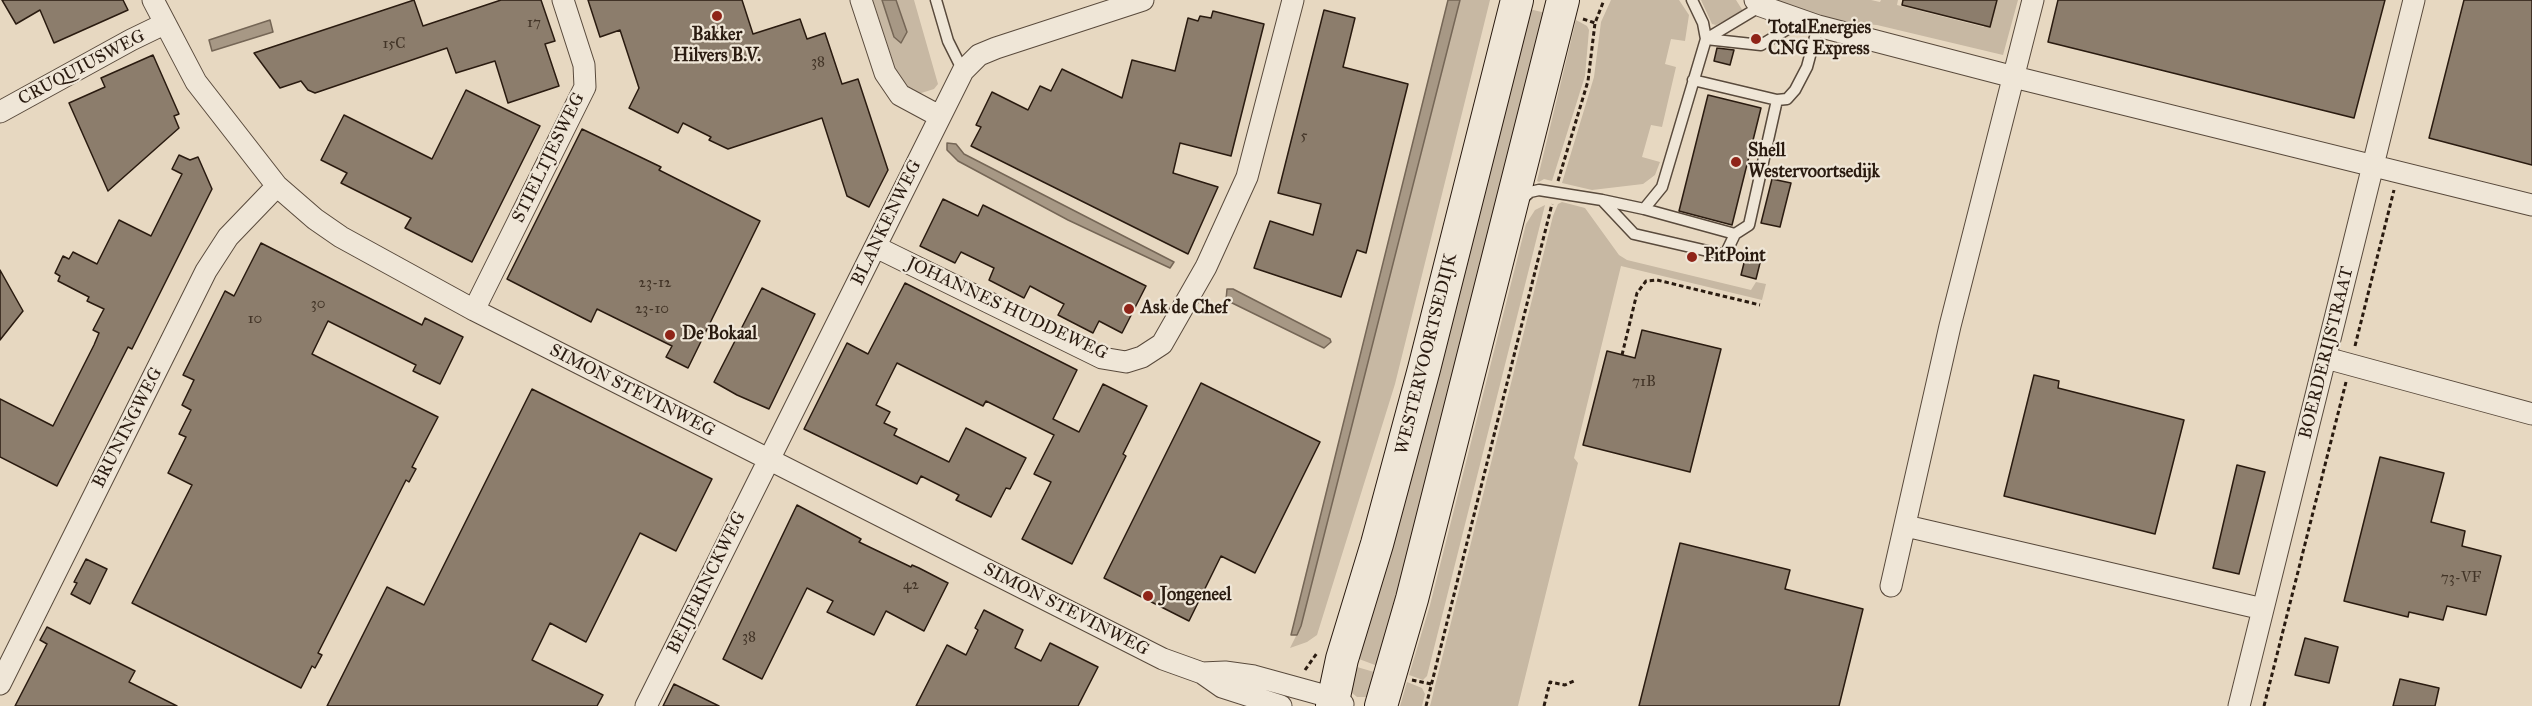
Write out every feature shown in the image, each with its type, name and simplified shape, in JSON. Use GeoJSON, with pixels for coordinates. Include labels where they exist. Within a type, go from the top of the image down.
{"type":"FeatureCollection","features":[{"type":"Feature","properties":{"kind":"main road","name":"WESTERVOORTSEDIJK"},"geometry":{"type":"LineString","coordinates":[[1338,704],[1342,659],[1377,544],[1424,369],[1517,0]]}},
{"type":"Feature","properties":{"kind":"main road"},"geometry":{"type":"LineString","coordinates":[[1381,706],[1413,599],[1563,0]]}},
{"type":"Feature","properties":{"kind":"street","name":"SIMON STEVINWEG"},"geometry":{"type":"LineString","coordinates":[[153,0],[196,82],[277,186],[315,219],[341,237],[474,310],[1163,659],[1202,673],[1222,687],[1281,706]]}},
{"type":"Feature","properties":{"kind":"street","name":"STIELTJESWEG"},"geometry":{"type":"LineString","coordinates":[[474,310],[585,87],[585,65],[563,0]]}},
{"type":"Feature","properties":{"kind":"street"},"geometry":{"type":"LineString","coordinates":[[861,0],[885,73],[900,95],[939,116]]}},
{"type":"Feature","properties":{"kind":"street"},"geometry":{"type":"LineString","coordinates":[[963,71],[979,55],[996,48],[1143,0]]}},
{"type":"Feature","properties":{"kind":"street","name":"JOHANNES HUDDEWEG"},"geometry":{"type":"LineString","coordinates":[[876,247],[1102,358],[1126,362],[1142,357],[1162,344],[1206,267],[1247,177],[1293,0]]}},
{"type":"Feature","properties":{"kind":"street"},"geometry":{"type":"LineString","coordinates":[[1891,586],[1950,326],[2033,0]]}},
{"type":"Feature","properties":{"kind":"street","name":"BOERDERIJSTRAAT"},"geometry":{"type":"LineString","coordinates":[[2239,706],[2414,0]]}},
{"type":"Feature","properties":{"kind":"street"},"geometry":{"type":"LineString","coordinates":[[1758,3],[1810,23],[2014,77],[2532,205]]}},
{"type":"Feature","properties":{"kind":"street","name":"CRUQUIUSWEG"},"geometry":{"type":"LineString","coordinates":[[0,112],[164,24]]}},
{"type":"Feature","properties":{"kind":"street","name":"BLANKENWEG"},"geometry":{"type":"LineString","coordinates":[[767,460],[963,71]]}},
{"type":"Feature","properties":{"kind":"street","name":"BRUNINGWEG"},"geometry":{"type":"LineString","coordinates":[[0,684],[206,271],[228,237],[277,186]]}},
{"type":"Feature","properties":{"kind":"street"},"geometry":{"type":"LineString","coordinates":[[2326,358],[2532,414]]}},
{"type":"Feature","properties":{"kind":"street","name":"BEIJERINCKWEG"},"geometry":{"type":"LineString","coordinates":[[646,706],[767,460]]}},
{"type":"Feature","properties":{"kind":"street"},"geometry":{"type":"LineString","coordinates":[[1906,526],[2263,609]]}},
{"type":"Feature","properties":{"kind":"street","name":"SIMON STEVINWEG"},"geometry":{"type":"LineString","coordinates":[[1202,673],[1225,672],[1254,676],[1299,688],[1338,704]]}},
{"type":"Feature","properties":{"kind":"lane"},"geometry":{"type":"LineString","coordinates":[[936,0],[948,41],[963,71]]}},
{"type":"Feature","properties":{"kind":"lane"},"geometry":{"type":"LineString","coordinates":[[1644,209],[1662,187],[1706,39],[1703,22],[1692,0]]}},
{"type":"Feature","properties":{"kind":"lane"},"geometry":{"type":"LineString","coordinates":[[1706,39],[1758,3]]}},
{"type":"Feature","properties":{"kind":"lane"},"geometry":{"type":"LineString","coordinates":[[1693,80],[1777,100],[1787,99],[1795,90],[1807,67],[1810,23],[1761,45],[1706,39]]}},
{"type":"Feature","properties":{"kind":"lane"},"geometry":{"type":"LineString","coordinates":[[1602,200],[1634,234],[1725,255],[1735,234],[1749,225],[1777,100]]}},
{"type":"Feature","properties":{"kind":"lane"},"geometry":{"type":"LineString","coordinates":[[1511,210],[1530,192],[1539,190],[1644,209],[1735,234]]}},
{"type":"Feature","properties":{"kind":"path"},"geometry":{"type":"LineString","coordinates":[[1426,706],[1555,193],[1588,81],[1595,23],[1605,0]]}},
{"type":"Feature","properties":{"kind":"path"},"geometry":{"type":"LineString","coordinates":[[2264,706],[2398,171]]}},
{"type":"Feature","properties":{"kind":"path"},"geometry":{"type":"LineString","coordinates":[[1622,355],[1637,293],[1646,281],[1658,280],[1760,305]]}},
{"type":"Feature","properties":{"kind":"path"},"geometry":{"type":"LineString","coordinates":[[1544,706],[1551,682],[1565,685],[1574,681]]}},
{"type":"Feature","properties":{"kind":"shaded area"},"geometry":{"type":"Polygon","coordinates":[[[873,0],[914,0],[938,84],[934,89],[918,94],[907,87],[895,68],[873,0]]]}},
{"type":"Feature","properties":{"kind":"shaded area"},"geometry":{"type":"Polygon","coordinates":[[[882,0],[896,0],[907,32],[901,43],[894,37],[882,0]]]}},
{"type":"Feature","properties":{"kind":"shaded area"},"geometry":{"type":"Polygon","coordinates":[[[1448,0],[1460,0],[1301,626],[1297,635],[1291,635],[1448,0]]]}},
{"type":"Feature","properties":{"kind":"shaded area"},"geometry":{"type":"Polygon","coordinates":[[[1460,0],[1490,0],[1395,384],[1317,635],[1307,642],[1290,648],[1301,626],[1460,0]]]}},
{"type":"Feature","properties":{"kind":"shaded area"},"geometry":{"type":"Polygon","coordinates":[[[1611,0],[1679,0],[1689,15],[1685,41],[1671,39],[1665,64],[1676,67],[1662,127],[1651,125],[1642,157],[1660,162],[1655,175],[1643,184],[1592,190],[1562,183],[1594,77],[1601,22],[1611,0]]]}},
{"type":"Feature","properties":{"kind":"shaded area"},"geometry":{"type":"Polygon","coordinates":[[[1701,0],[1736,0],[1743,11],[1716,25],[1712,24],[1701,0]]]}},
{"type":"Feature","properties":{"kind":"shaded area"},"geometry":{"type":"Polygon","coordinates":[[[1775,0],[1871,0],[1880,2],[1881,0],[1898,0],[1897,5],[1984,27],[1992,0],[2018,0],[2003,55],[1877,25],[1829,21],[1775,0]]]}},
{"type":"Feature","properties":{"kind":"shaded area"},"geometry":{"type":"Polygon","coordinates":[[[1525,8],[1550,14],[1383,668],[1359,659],[1399,512],[1525,8]]]}},
{"type":"Feature","properties":{"kind":"shaded area"},"geometry":{"type":"Polygon","coordinates":[[[270,20],[273,32],[212,51],[209,40],[270,20]]]}},
{"type":"Feature","properties":{"kind":"shaded area"},"geometry":{"type":"Polygon","coordinates":[[[1576,20],[1587,26],[1589,30],[1585,76],[1552,181],[1544,179],[1539,182],[1537,181],[1576,20]]]}},
{"type":"Feature","properties":{"kind":"shaded area"},"geometry":{"type":"Polygon","coordinates":[[[947,143],[956,144],[964,154],[1174,262],[1170,268],[1068,220],[958,161],[947,150],[947,143]]]}},
{"type":"Feature","properties":{"kind":"shaded area"},"geometry":{"type":"Polygon","coordinates":[[[1562,202],[1585,208],[1619,255],[1627,260],[1751,290],[1756,282],[1766,284],[1762,300],[1621,266],[1574,458],[1578,463],[1518,706],[1430,706],[1553,216],[1558,204],[1562,202]]]}},
{"type":"Feature","properties":{"kind":"shaded area"},"geometry":{"type":"Polygon","coordinates":[[[1545,205],[1427,676],[1423,680],[1409,675],[1430,605],[1526,224],[1535,210],[1545,205]]]}},
{"type":"Feature","properties":{"kind":"shaded area"},"geometry":{"type":"Polygon","coordinates":[[[1227,289],[1233,289],[1330,339],[1331,342],[1324,348],[1226,300],[1227,289]]]}},
{"type":"Feature","properties":{"kind":"shaded area"},"geometry":{"type":"Polygon","coordinates":[[[1357,667],[1381,674],[1371,697],[1357,697],[1352,693],[1350,687],[1357,667]]]}},
{"type":"Feature","properties":{"kind":"shaded area"},"geometry":{"type":"Polygon","coordinates":[[[1407,682],[1422,688],[1425,694],[1422,706],[1400,706],[1407,682]]]}},
{"type":"Feature","properties":{"kind":"building"},"geometry":{"type":"Polygon","coordinates":[[[2,0],[123,0],[128,10],[54,43],[40,10],[16,24],[2,0]]]}},
{"type":"Feature","properties":{"kind":"building"},"geometry":{"type":"Polygon","coordinates":[[[414,0],[423,26],[501,0],[541,0],[555,41],[545,44],[559,86],[508,103],[495,61],[456,73],[447,48],[315,93],[308,90],[301,81],[280,88],[254,53],[414,0]]]}},
{"type":"Feature","properties":{"kind":"building"},"geometry":{"type":"Polygon","coordinates":[[[588,0],[742,0],[753,34],[800,19],[807,39],[825,33],[842,84],[858,79],[888,170],[869,207],[847,196],[822,118],[728,149],[709,140],[711,137],[683,123],[678,133],[629,108],[639,88],[620,30],[600,37],[588,0]]]}},
{"type":"Feature","properties":{"kind":"building"},"geometry":{"type":"Polygon","coordinates":[[[1903,0],[1997,0],[1990,27],[1902,5],[1903,0]]]}},
{"type":"Feature","properties":{"kind":"building"},"geometry":{"type":"Polygon","coordinates":[[[2058,0],[2385,0],[2354,118],[2048,42],[2058,0]]]}},
{"type":"Feature","properties":{"kind":"building"},"geometry":{"type":"Polygon","coordinates":[[[2464,0],[2532,0],[2532,165],[2429,138],[2464,0]]]}},
{"type":"Feature","properties":{"kind":"building"},"geometry":{"type":"Polygon","coordinates":[[[1324,10],[1355,18],[1343,67],[1408,84],[1366,253],[1357,250],[1341,297],[1254,268],[1270,221],[1313,235],[1321,204],[1278,193],[1324,10]]]}},
{"type":"Feature","properties":{"kind":"building"},"geometry":{"type":"Polygon","coordinates":[[[1213,11],[1264,24],[1231,156],[1180,143],[1173,173],[1218,187],[1188,254],[971,146],[981,127],[976,125],[992,92],[1028,110],[1040,86],[1051,91],[1062,69],[1122,98],[1132,60],[1175,71],[1188,18],[1198,21],[1200,16],[1211,18],[1213,11]]]}},
{"type":"Feature","properties":{"kind":"building"},"geometry":{"type":"Polygon","coordinates":[[[1717,48],[1734,50],[1730,65],[1714,61],[1717,48]]]}},
{"type":"Feature","properties":{"kind":"building"},"geometry":{"type":"Polygon","coordinates":[[[153,55],[179,114],[174,116],[179,128],[108,191],[69,103],[105,87],[101,78],[153,55]]]}},
{"type":"Feature","properties":{"kind":"building"},"geometry":{"type":"Polygon","coordinates":[[[466,90],[540,126],[472,262],[405,228],[411,218],[341,183],[347,173],[321,160],[344,115],[432,159],[466,90]]]}},
{"type":"Feature","properties":{"kind":"building"},"geometry":{"type":"Polygon","coordinates":[[[1708,95],[1761,108],[1732,225],[1679,211],[1708,95]]]}},
{"type":"Feature","properties":{"kind":"building"},"geometry":{"type":"Polygon","coordinates":[[[582,129],[661,167],[659,170],[760,221],[688,368],[666,357],[672,346],[597,309],[591,322],[507,279],[582,129]]]}},
{"type":"Feature","properties":{"kind":"building"},"geometry":{"type":"Polygon","coordinates":[[[179,155],[190,160],[198,157],[212,189],[132,349],[128,347],[57,486],[0,457],[0,399],[53,426],[94,345],[99,333],[93,330],[104,309],[87,301],[89,297],[58,281],[60,276],[55,273],[63,256],[69,259],[73,252],[97,264],[119,220],[151,236],[182,174],[172,169],[179,155]]]}},
{"type":"Feature","properties":{"kind":"building"},"geometry":{"type":"Polygon","coordinates":[[[1772,179],[1791,183],[1780,227],[1761,223],[1772,179]]]}},
{"type":"Feature","properties":{"kind":"building"},"geometry":{"type":"Polygon","coordinates":[[[943,199],[978,216],[983,205],[1146,286],[1122,333],[1099,321],[1093,333],[1058,315],[1064,304],[1030,286],[1024,298],[989,280],[994,268],[961,252],[955,263],[920,246],[943,199]]]}},
{"type":"Feature","properties":{"kind":"building"},"geometry":{"type":"Polygon","coordinates":[[[261,243],[422,325],[425,318],[463,337],[440,384],[413,371],[416,365],[328,321],[312,354],[438,417],[412,467],[416,469],[409,482],[406,480],[318,653],[322,655],[315,668],[312,666],[301,688],[132,603],[192,485],[168,473],[186,437],[179,434],[191,410],[182,405],[194,380],[183,375],[225,291],[234,296],[261,243]]]}},
{"type":"Feature","properties":{"kind":"building"},"geometry":{"type":"Polygon","coordinates":[[[1745,259],[1760,263],[1756,279],[1741,275],[1745,259]]]}},
{"type":"Feature","properties":{"kind":"building"},"geometry":{"type":"Polygon","coordinates":[[[0,270],[23,311],[0,340],[0,270]]]}},
{"type":"Feature","properties":{"kind":"building"},"geometry":{"type":"Polygon","coordinates":[[[905,283],[1077,370],[1053,419],[1079,432],[1103,384],[1147,406],[1123,454],[1126,456],[1072,564],[1022,539],[1051,482],[1034,474],[1054,435],[986,401],[983,406],[897,363],[876,405],[890,412],[884,423],[897,429],[894,435],[949,462],[966,428],[1026,458],[1010,489],[1006,488],[991,517],[956,500],[959,495],[921,476],[917,484],[804,429],[847,343],[868,354],[905,283]]]}},
{"type":"Feature","properties":{"kind":"building"},"geometry":{"type":"Polygon","coordinates":[[[762,288],[815,314],[769,409],[714,382],[762,288]]]}},
{"type":"Feature","properties":{"kind":"building"},"geometry":{"type":"Polygon","coordinates":[[[1642,330],[1721,349],[1690,472],[1583,445],[1607,351],[1635,358],[1642,330]]]}},
{"type":"Feature","properties":{"kind":"building"},"geometry":{"type":"Polygon","coordinates":[[[2034,375],[2059,381],[2058,388],[2184,420],[2155,534],[2004,496],[2034,375]]]}},
{"type":"Feature","properties":{"kind":"building"},"geometry":{"type":"Polygon","coordinates":[[[1201,383],[1320,442],[1255,573],[1221,556],[1189,621],[1104,578],[1201,383]]]}},
{"type":"Feature","properties":{"kind":"building"},"geometry":{"type":"Polygon","coordinates":[[[532,389],[712,479],[676,551],[640,533],[586,642],[550,623],[532,660],[603,695],[597,706],[327,706],[387,587],[424,605],[532,389]]]}},
{"type":"Feature","properties":{"kind":"building"},"geometry":{"type":"Polygon","coordinates":[[[2380,457],[2444,473],[2431,522],[2465,531],[2462,546],[2501,556],[2486,615],[2447,606],[2443,620],[2409,612],[2408,617],[2344,601],[2380,457]]]}},
{"type":"Feature","properties":{"kind":"building"},"geometry":{"type":"Polygon","coordinates":[[[2237,465],[2265,472],[2239,574],[2213,568],[2237,465]]]}},
{"type":"Feature","properties":{"kind":"building"},"geometry":{"type":"Polygon","coordinates":[[[797,505],[861,539],[859,542],[948,583],[924,631],[886,611],[874,635],[827,612],[833,601],[807,588],[762,679],[723,659],[797,505]]]}},
{"type":"Feature","properties":{"kind":"building"},"geometry":{"type":"Polygon","coordinates":[[[1680,543],[1790,570],[1785,589],[1863,609],[1839,706],[1639,706],[1680,543]]]}},
{"type":"Feature","properties":{"kind":"building"},"geometry":{"type":"Polygon","coordinates":[[[86,559],[107,569],[90,604],[71,594],[77,583],[74,582],[86,559]]]}},
{"type":"Feature","properties":{"kind":"building"},"geometry":{"type":"Polygon","coordinates":[[[984,610],[1023,630],[1015,648],[1041,661],[1050,643],[1098,667],[1078,706],[916,706],[947,645],[966,655],[978,630],[975,628],[984,610]]]}},
{"type":"Feature","properties":{"kind":"building"},"geometry":{"type":"Polygon","coordinates":[[[47,627],[135,671],[129,682],[177,706],[15,706],[47,644],[40,640],[47,627]]]}},
{"type":"Feature","properties":{"kind":"building"},"geometry":{"type":"Polygon","coordinates":[[[2305,638],[2338,647],[2329,683],[2295,675],[2305,638]]]}},
{"type":"Feature","properties":{"kind":"building"},"geometry":{"type":"Polygon","coordinates":[[[2400,679],[2439,688],[2435,706],[2393,706],[2400,679]]]}},
{"type":"Feature","properties":{"kind":"building"},"geometry":{"type":"Polygon","coordinates":[[[674,684],[719,706],[663,706],[674,684]]]}},
{"type":"Feature","properties":{"kind":"place","name":"Bakker Hilvers B.V."},"geometry":{"type":"Point","coordinates":[717,16]}},
{"type":"Feature","properties":{"kind":"place","name":"TotalEnergies CNG Express"},"geometry":{"type":"Point","coordinates":[1756,39]}},
{"type":"Feature","properties":{"kind":"place","name":"Shell Westervoortsedijk"},"geometry":{"type":"Point","coordinates":[1736,162]}},
{"type":"Feature","properties":{"kind":"place","name":"PitPoint"},"geometry":{"type":"Point","coordinates":[1692,257]}},
{"type":"Feature","properties":{"kind":"place","name":"Ask de Chef"},"geometry":{"type":"Point","coordinates":[1129,309]}},
{"type":"Feature","properties":{"kind":"place","name":"De Bokaal"},"geometry":{"type":"Point","coordinates":[670,335]}},
{"type":"Feature","properties":{"kind":"place","name":"Jongeneel"},"geometry":{"type":"Point","coordinates":[1148,596]}}]}
